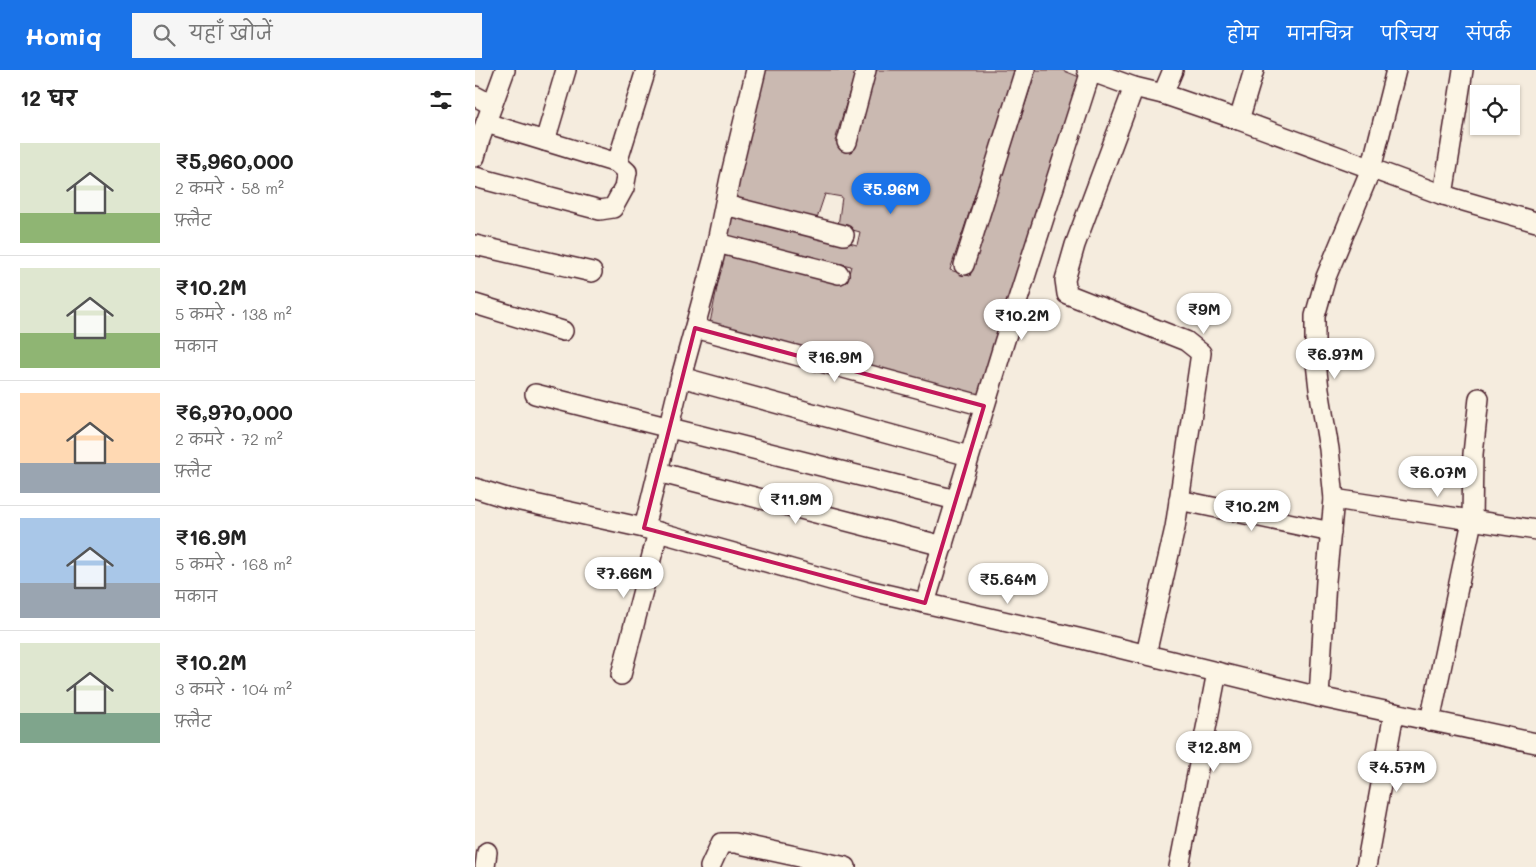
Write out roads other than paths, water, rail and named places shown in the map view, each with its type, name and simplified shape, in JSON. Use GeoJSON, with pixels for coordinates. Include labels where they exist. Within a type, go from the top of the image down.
{"type":"FeatureCollection","features":[{"type":"Feature","properties":{"kind":"street"},"geometry":{"type":"LineString","coordinates":[[475,177],[601,210],[613,208],[624,188],[627,172],[617,162],[545,141],[479,139],[505,70]]}},
{"type":"Feature","properties":{"kind":"street"},"geometry":{"type":"LineString","coordinates":[[545,141],[567,70]]}},
{"type":"Feature","properties":{"kind":"street"},"geometry":{"type":"LineString","coordinates":[[617,162],[646,70]]}},
{"type":"Feature","properties":{"kind":"street"},"geometry":{"type":"LineString","coordinates":[[621,675],[651,530],[658,472],[717,243],[745,110],[756,70]]}},
{"type":"Feature","properties":{"kind":"street"},"geometry":{"type":"LineString","coordinates":[[847,142],[866,70]]}},
{"type":"Feature","properties":{"kind":"street"},"geometry":{"type":"LineString","coordinates":[[964,265],[1025,70]]}},
{"type":"Feature","properties":{"kind":"street"},"geometry":{"type":"LineString","coordinates":[[1163,94],[1173,70]]}},
{"type":"Feature","properties":{"kind":"street"},"geometry":{"type":"LineString","coordinates":[[1239,120],[1255,70]]}},
{"type":"Feature","properties":{"kind":"street"},"geometry":{"type":"LineString","coordinates":[[1319,697],[1334,499],[1329,449],[1315,354],[1315,316],[1326,277],[1371,169],[1396,70]]}},
{"type":"Feature","properties":{"kind":"street"},"geometry":{"type":"LineString","coordinates":[[1443,195],[1463,70]]}},
{"type":"Feature","properties":{"kind":"street"},"geometry":{"type":"LineString","coordinates":[[925,603],[1007,330],[1089,71],[1239,120],[1443,195],[1536,222]]}},
{"type":"Feature","properties":{"kind":"street"},"geometry":{"type":"LineString","coordinates":[[1134,87],[1075,245],[1065,280],[1067,294],[1186,341],[1201,354],[1175,528],[1146,654]]}},
{"type":"Feature","properties":{"kind":"street"},"geometry":{"type":"LineString","coordinates":[[475,96],[492,106]]}},
{"type":"Feature","properties":{"kind":"street"},"geometry":{"type":"LineString","coordinates":[[725,205],[844,236]]}},
{"type":"Feature","properties":{"kind":"street"},"geometry":{"type":"LineString","coordinates":[[717,243],[839,274]]}},
{"type":"Feature","properties":{"kind":"street"},"geometry":{"type":"LineString","coordinates":[[475,245],[592,272]]}},
{"type":"Feature","properties":{"kind":"street"},"geometry":{"type":"LineString","coordinates":[[475,304],[563,331]]}},
{"type":"Feature","properties":{"kind":"street"},"geometry":{"type":"LineString","coordinates":[[695,328],[985,406]]}},
{"type":"Feature","properties":{"kind":"street"},"geometry":{"type":"LineString","coordinates":[[681,377],[969,456]]}},
{"type":"Feature","properties":{"kind":"street"},"geometry":{"type":"LineString","coordinates":[[535,394],[956,500]]}},
{"type":"Feature","properties":{"kind":"street"},"geometry":{"type":"LineString","coordinates":[[1430,721],[1472,520],[1473,454],[1479,398]]}},
{"type":"Feature","properties":{"kind":"street"},"geometry":{"type":"LineString","coordinates":[[658,472],[943,546]]}},
{"type":"Feature","properties":{"kind":"street"},"geometry":{"type":"LineString","coordinates":[[475,488],[507,498],[651,530],[863,589],[1146,654],[1319,697],[1536,743]]}},
{"type":"Feature","properties":{"kind":"street"},"geometry":{"type":"LineString","coordinates":[[1334,499],[1536,530]]}},
{"type":"Feature","properties":{"kind":"street"},"geometry":{"type":"LineString","coordinates":[[1179,500],[1331,532]]}},
{"type":"Feature","properties":{"kind":"street"},"geometry":{"type":"LineString","coordinates":[[1179,867],[1217,672]]}},
{"type":"Feature","properties":{"kind":"street"},"geometry":{"type":"LineString","coordinates":[[1366,867],[1394,713]]}},
{"type":"Feature","properties":{"kind":"street"},"geometry":{"type":"LineString","coordinates":[[710,867],[721,843],[735,843],[846,867]]}}]}
